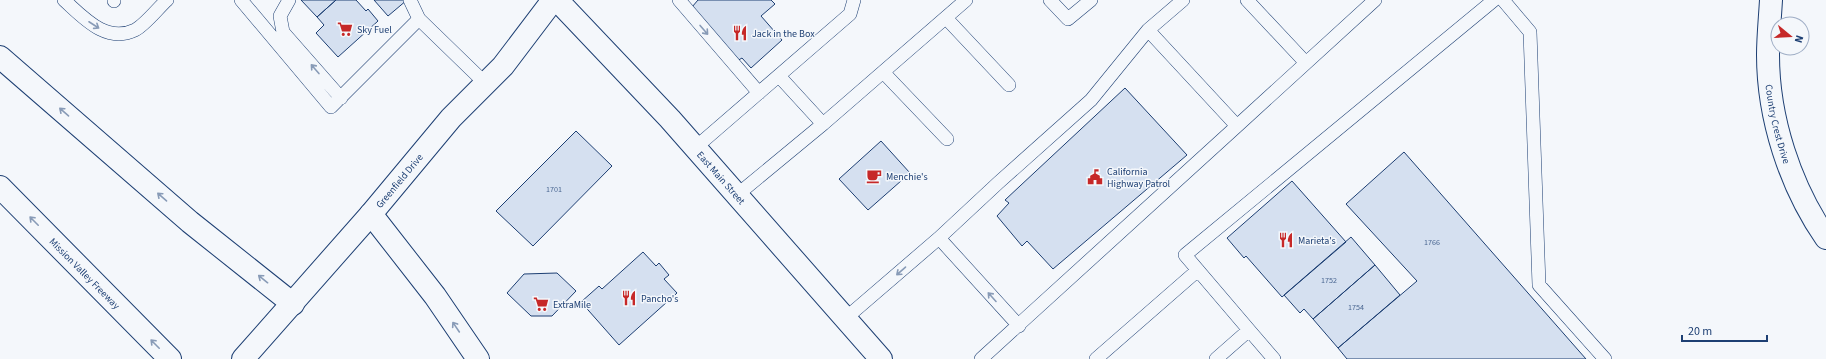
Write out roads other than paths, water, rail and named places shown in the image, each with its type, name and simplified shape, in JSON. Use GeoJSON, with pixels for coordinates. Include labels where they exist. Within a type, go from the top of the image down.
{"type":"FeatureCollection","features":[{"type":"Feature","properties":{"kind":"main road","name":"Greenfield Drive"},"geometry":{"type":"LineString","coordinates":[[243,359],[371,214],[451,118],[503,66],[553,0]]}},
{"type":"Feature","properties":{"kind":"main road","name":"East Main Street"},"geometry":{"type":"LineString","coordinates":[[557,0],[737,195],[846,318],[875,357]]}},
{"type":"Feature","properties":{"kind":"main road","name":"Country Crest Drive"},"geometry":{"type":"LineString","coordinates":[[1771,0],[1768,55],[1773,105],[1780,138],[1791,170],[1805,201],[1826,238]]}},
{"type":"Feature","properties":{"kind":"main road"},"geometry":{"type":"LineString","coordinates":[[0,57],[190,222],[293,304]]}},
{"type":"Feature","properties":{"kind":"main road","name":"Mission Valley Freeway"},"geometry":{"type":"LineString","coordinates":[[0,187],[170,359]]}},
{"type":"Feature","properties":{"kind":"main road"},"geometry":{"type":"LineString","coordinates":[[371,214],[435,296],[478,359]]}},
{"type":"Feature","properties":{"kind":"lane"},"geometry":{"type":"LineString","coordinates":[[64,0],[89,22],[104,32],[118,34],[136,30],[167,0]]}},
{"type":"Feature","properties":{"kind":"lane"},"geometry":{"type":"LineString","coordinates":[[241,0],[331,107],[419,18]]}},
{"type":"Feature","properties":{"kind":"lane"},"geometry":{"type":"LineString","coordinates":[[289,0],[280,16],[283,32],[341,98]]}},
{"type":"Feature","properties":{"kind":"lane"},"geometry":{"type":"LineString","coordinates":[[410,0],[419,18],[485,83]]}},
{"type":"Feature","properties":{"kind":"lane"},"geometry":{"type":"LineString","coordinates":[[679,0],[759,93]]}},
{"type":"Feature","properties":{"kind":"lane"},"geometry":{"type":"LineString","coordinates":[[695,148],[850,14],[854,0]]}},
{"type":"Feature","properties":{"kind":"lane"},"geometry":{"type":"LineString","coordinates":[[737,195],[823,124],[966,0]]}},
{"type":"Feature","properties":{"kind":"lane"},"geometry":{"type":"LineString","coordinates":[[1050,0],[1068,20],[1090,0]]}},
{"type":"Feature","properties":{"kind":"lane"},"geometry":{"type":"LineString","coordinates":[[846,318],[939,238],[1091,100],[1148,30],[1183,0]]}},
{"type":"Feature","properties":{"kind":"lane"},"geometry":{"type":"LineString","coordinates":[[1247,0],[1306,63]]}},
{"type":"Feature","properties":{"kind":"lane"},"geometry":{"type":"LineString","coordinates":[[981,359],[1375,0]]}},
{"type":"Feature","properties":{"kind":"lane"},"geometry":{"type":"LineString","coordinates":[[1274,359],[1185,255],[1494,0]]}},
{"type":"Feature","properties":{"kind":"lane"},"geometry":{"type":"LineString","coordinates":[[1503,0],[1530,32],[1539,285],[1605,359]]}},
{"type":"Feature","properties":{"kind":"lane"},"geometry":{"type":"LineString","coordinates":[[946,18],[1009,85]]}},
{"type":"Feature","properties":{"kind":"lane"},"geometry":{"type":"LineString","coordinates":[[1148,30],[1237,126]]}},
{"type":"Feature","properties":{"kind":"lane"},"geometry":{"type":"LineString","coordinates":[[883,72],[947,139]]}},
{"type":"Feature","properties":{"kind":"lane"},"geometry":{"type":"LineString","coordinates":[[779,76],[823,124]]}},
{"type":"Feature","properties":{"kind":"lane"},"geometry":{"type":"LineString","coordinates":[[939,238],[1018,326]]}},
{"type":"Feature","properties":{"kind":"lane"},"geometry":{"type":"LineString","coordinates":[[1096,359],[1198,270]]}},
{"type":"Feature","properties":{"kind":"lane"},"geometry":{"type":"LineString","coordinates":[[1216,359],[1249,330]]}},
{"type":"Feature","properties":{"kind":"place","name":"Sky Fuel"},"geometry":{"type":"Point","coordinates":[345,29]}},
{"type":"Feature","properties":{"kind":"place","name":"Jack in the Box"},"geometry":{"type":"Point","coordinates":[740,33]}},
{"type":"Feature","properties":{"kind":"place","name":"Menchie's"},"geometry":{"type":"Point","coordinates":[874,176]}},
{"type":"Feature","properties":{"kind":"place","name":"California Highway Patrol"},"geometry":{"type":"Point","coordinates":[1095,177]}},
{"type":"Feature","properties":{"kind":"place","name":"Marieta's"},"geometry":{"type":"Point","coordinates":[1286,240]}},
{"type":"Feature","properties":{"kind":"place","name":"Pancho's"},"geometry":{"type":"Point","coordinates":[629,298]}},
{"type":"Feature","properties":{"kind":"place","name":"ExtraMile"},"geometry":{"type":"Point","coordinates":[541,304]}}]}
